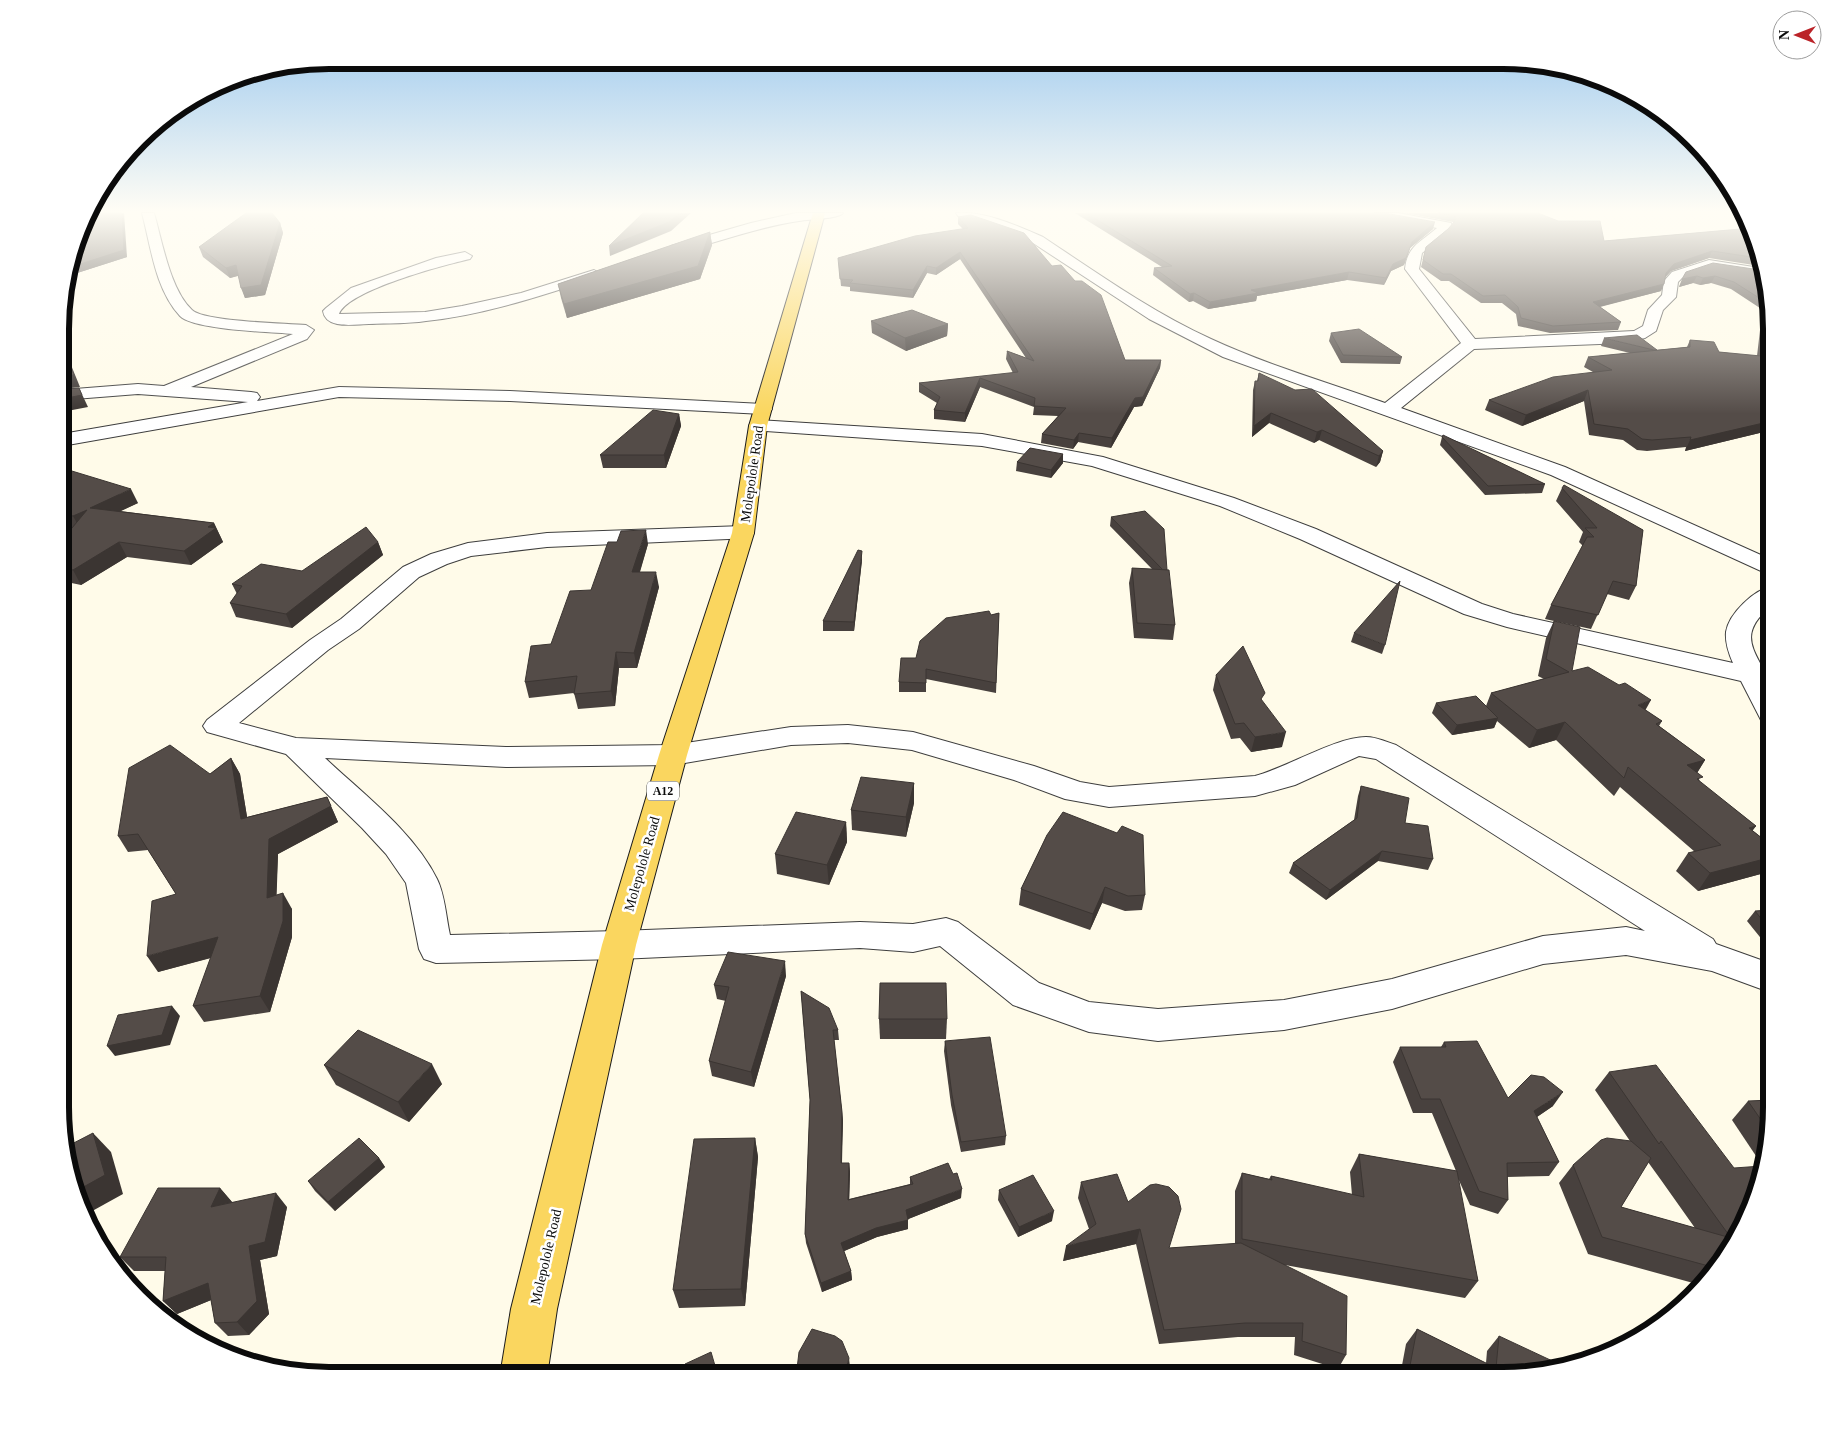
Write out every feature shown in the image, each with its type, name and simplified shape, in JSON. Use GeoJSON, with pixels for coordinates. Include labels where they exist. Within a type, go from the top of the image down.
{"type":"FeatureCollection","features":[{"type":"Feature","properties":{"kind":"main road","name":"Molepolole Road"},"geometry":{"type":"LineString","coordinates":[[525,1367],[536,1299],[619,945],[673,754],[743,533],[760,418],[804,280]]}},
{"type":"Feature","properties":{"kind":"street"},"geometry":{"type":"LineString","coordinates":[[167,280],[170,290],[187,314],[219,323],[306,330],[301,336],[168,390]]}},
{"type":"Feature","properties":{"kind":"street"},"geometry":{"type":"LineString","coordinates":[[388,280],[356,291],[331,311],[332,317],[342,320],[425,318],[525,296],[575,280]]}},
{"type":"Feature","properties":{"kind":"street"},"geometry":{"type":"LineString","coordinates":[[1099,280],[1164,322],[1194,338],[1229,353],[1558,471],[1763,565]]}},
{"type":"Feature","properties":{"kind":"street"},"geometry":{"type":"LineString","coordinates":[[1421,280],[1470,344]]}},
{"type":"Feature","properties":{"kind":"street"},"geometry":{"type":"LineString","coordinates":[[1389,409],[1470,344],[1625,338],[1639,335],[1650,328],[1653,312],[1660,303],[1669,297],[1672,280]]}},
{"type":"Feature","properties":{"kind":"street"},"geometry":{"type":"LineString","coordinates":[[69,394],[138,389],[287,401]]}},
{"type":"Feature","properties":{"kind":"street"},"geometry":{"type":"LineString","coordinates":[[69,439],[340,392],[539,398],[982,440],[1096,461],[1227,502],[1290,527],[1473,609],[1507,620],[1750,675]]}},
{"type":"Feature","properties":{"kind":"street"},"geometry":{"type":"LineString","coordinates":[[743,533],[548,540],[468,550],[440,558],[411,572],[350,624],[319,645],[218,726],[296,748],[506,757],[673,754],[791,736],[857,735],[913,741],[1024,773],[1076,792],[1109,797],[1255,786],[1286,778],[1354,747],[1368,746],[1386,752],[1715,958]]}},
{"type":"Feature","properties":{"kind":"street"},"geometry":{"type":"LineString","coordinates":[[1763,601],[1745,618],[1738,632],[1750,675],[1763,699]]}},
{"type":"Feature","properties":{"kind":"street"},"geometry":{"type":"LineString","coordinates":[[296,748],[397,846],[422,881],[436,949],[619,945],[860,935],[913,938],[946,931],[1026,994],[1089,1017],[1158,1025],[1284,1015],[1392,994],[1543,950],[1626,941],[1715,958],[1763,976]]}},
{"type":"Feature","properties":{"kind":"building"},"geometry":{"type":"Polygon","coordinates":[[[239,280],[263,280],[261,285],[241,288],[239,280]]]}},
{"type":"Feature","properties":{"kind":"building"},"geometry":{"type":"Polygon","coordinates":[[[570,280],[649,280],[564,304],[558,284],[570,280]]]}},
{"type":"Feature","properties":{"kind":"building"},"geometry":{"type":"Polygon","coordinates":[[[853,280],[919,280],[913,290],[850,283],[853,280]]]}},
{"type":"Feature","properties":{"kind":"building"},"geometry":{"type":"Polygon","coordinates":[[[979,280],[1082,281],[1101,295],[1125,360],[1161,360],[1143,397],[1135,398],[1112,438],[1079,433],[1074,440],[1042,434],[1066,408],[1034,406],[1035,398],[980,378],[965,413],[934,410],[940,397],[919,383],[1018,372],[1007,351],[1034,361],[979,280]]]}},
{"type":"Feature","properties":{"kind":"building"},"geometry":{"type":"Polygon","coordinates":[[[1171,280],[1305,280],[1251,290],[1258,293],[1210,302],[1194,293],[1190,294],[1171,280]]]}},
{"type":"Feature","properties":{"kind":"building"},"geometry":{"type":"Polygon","coordinates":[[[1460,280],[1665,280],[1664,284],[1593,302],[1621,322],[1553,326],[1521,318],[1518,307],[1505,295],[1483,296],[1460,280]]]}},
{"type":"Feature","properties":{"kind":"building"},"geometry":{"type":"Polygon","coordinates":[[[1728,280],[1758,280],[1762,300],[1728,280]]]}},
{"type":"Feature","properties":{"kind":"building"},"geometry":{"type":"Polygon","coordinates":[[[912,310],[948,324],[905,338],[871,321],[912,310]]]}},
{"type":"Feature","properties":{"kind":"building"},"geometry":{"type":"Polygon","coordinates":[[[1359,329],[1402,357],[1343,355],[1331,333],[1359,329]]]}},
{"type":"Feature","properties":{"kind":"building"},"geometry":{"type":"Polygon","coordinates":[[[1637,335],[1657,350],[1604,338],[1637,335]]]}},
{"type":"Feature","properties":{"kind":"building"},"geometry":{"type":"Polygon","coordinates":[[[1763,338],[1763,423],[1690,440],[1691,437],[1642,439],[1628,429],[1594,424],[1588,390],[1526,415],[1489,400],[1553,377],[1612,370],[1588,357],[1690,347],[1690,340],[1714,342],[1719,352],[1761,356],[1763,338]]]}},
{"type":"Feature","properties":{"kind":"building"},"geometry":{"type":"Polygon","coordinates":[[[69,363],[74,375],[69,375],[69,363]]]}},
{"type":"Feature","properties":{"kind":"building"},"geometry":{"type":"Polygon","coordinates":[[[1259,373],[1295,390],[1312,389],[1383,451],[1379,456],[1322,430],[1317,432],[1271,413],[1254,426],[1255,381],[1258,381],[1259,373]]]}},
{"type":"Feature","properties":{"kind":"building"},"geometry":{"type":"Polygon","coordinates":[[[79,388],[82,395],[69,398],[69,389],[79,388]]]}},
{"type":"Feature","properties":{"kind":"building"},"geometry":{"type":"Polygon","coordinates":[[[653,410],[679,414],[664,455],[600,455],[653,410]]]}},
{"type":"Feature","properties":{"kind":"building"},"geometry":{"type":"Polygon","coordinates":[[[1443,435],[1545,484],[1488,486],[1442,437],[1443,435]]]}},
{"type":"Feature","properties":{"kind":"building"},"geometry":{"type":"Polygon","coordinates":[[[1030,448],[1063,454],[1051,470],[1017,462],[1030,448]]]}},
{"type":"Feature","properties":{"kind":"building"},"geometry":{"type":"Polygon","coordinates":[[[69,470],[131,489],[90,508],[214,523],[208,527],[216,528],[184,551],[119,542],[73,570],[69,569],[69,532],[87,510],[73,516],[69,515],[69,470]]]}},
{"type":"Feature","properties":{"kind":"building"},"geometry":{"type":"Polygon","coordinates":[[[1564,485],[1643,530],[1636,586],[1613,581],[1598,615],[1551,605],[1587,537],[1594,537],[1585,528],[1597,528],[1562,488],[1564,485]]]}},
{"type":"Feature","properties":{"kind":"building"},"geometry":{"type":"Polygon","coordinates":[[[1145,511],[1164,529],[1167,570],[1163,570],[1111,517],[1145,511]]]}},
{"type":"Feature","properties":{"kind":"building"},"geometry":{"type":"Polygon","coordinates":[[[366,527],[378,542],[286,614],[230,603],[242,586],[232,584],[261,564],[302,571],[366,527]]]}},
{"type":"Feature","properties":{"kind":"building"},"geometry":{"type":"Polygon","coordinates":[[[646,530],[632,572],[656,572],[634,653],[616,652],[611,691],[574,694],[577,676],[525,682],[531,646],[551,644],[570,591],[591,590],[608,542],[617,542],[621,531],[646,530]]]}},
{"type":"Feature","properties":{"kind":"building"},"geometry":{"type":"Polygon","coordinates":[[[858,550],[862,551],[854,622],[823,621],[858,550]]]}},
{"type":"Feature","properties":{"kind":"building"},"geometry":{"type":"Polygon","coordinates":[[[1132,568],[1169,570],[1175,625],[1137,623],[1132,568]]]}},
{"type":"Feature","properties":{"kind":"building"},"geometry":{"type":"Polygon","coordinates":[[[1400,581],[1385,645],[1354,633],[1400,581]]]}},
{"type":"Feature","properties":{"kind":"building"},"geometry":{"type":"Polygon","coordinates":[[[989,611],[991,615],[999,613],[996,683],[926,669],[926,683],[899,682],[901,658],[916,658],[920,641],[946,618],[989,611]]]}},
{"type":"Feature","properties":{"kind":"building"},"geometry":{"type":"Polygon","coordinates":[[[1554,621],[1580,627],[1572,671],[1588,667],[1619,685],[1625,683],[1651,700],[1638,705],[1662,721],[1656,724],[1705,760],[1687,765],[1703,777],[1697,779],[1756,826],[1749,828],[1763,839],[1763,859],[1710,873],[1688,853],[1721,845],[1628,767],[1624,778],[1565,722],[1537,730],[1491,693],[1569,672],[1546,659],[1554,621]]]}},
{"type":"Feature","properties":{"kind":"building"},"geometry":{"type":"Polygon","coordinates":[[[1243,646],[1265,693],[1261,699],[1286,732],[1255,737],[1244,723],[1235,724],[1216,675],[1243,646]]]}},
{"type":"Feature","properties":{"kind":"building"},"geometry":{"type":"Polygon","coordinates":[[[1476,696],[1498,718],[1457,725],[1436,703],[1476,696]]]}},
{"type":"Feature","properties":{"kind":"building"},"geometry":{"type":"Polygon","coordinates":[[[170,745],[210,774],[231,758],[241,819],[327,797],[331,806],[269,839],[267,898],[283,893],[283,921],[260,996],[193,1006],[218,937],[147,956],[152,901],[176,894],[138,834],[118,836],[129,768],[170,745]]]}},
{"type":"Feature","properties":{"kind":"building"},"geometry":{"type":"Polygon","coordinates":[[[861,777],[914,783],[906,817],[851,810],[861,777]]]}},
{"type":"Feature","properties":{"kind":"building"},"geometry":{"type":"Polygon","coordinates":[[[1361,786],[1409,798],[1405,823],[1428,826],[1433,859],[1382,851],[1330,890],[1293,863],[1357,818],[1361,786]]]}},
{"type":"Feature","properties":{"kind":"building"},"geometry":{"type":"Polygon","coordinates":[[[796,812],[846,822],[827,865],[775,854],[796,812]]]}},
{"type":"Feature","properties":{"kind":"building"},"geometry":{"type":"Polygon","coordinates":[[[1063,812],[1117,833],[1122,826],[1143,835],[1145,895],[1128,896],[1105,887],[1093,914],[1021,889],[1047,835],[1063,812]]]}},
{"type":"Feature","properties":{"kind":"building"},"geometry":{"type":"Polygon","coordinates":[[[1755,911],[1763,911],[1763,921],[1755,911]]]}},
{"type":"Feature","properties":{"kind":"building"},"geometry":{"type":"Polygon","coordinates":[[[728,952],[785,961],[751,1072],[709,1061],[729,987],[714,985],[728,952]]]}},
{"type":"Feature","properties":{"kind":"building"},"geometry":{"type":"Polygon","coordinates":[[[880,983],[946,983],[947,1019],[879,1019],[880,983]]]}},
{"type":"Feature","properties":{"kind":"building"},"geometry":{"type":"Polygon","coordinates":[[[801,991],[829,1008],[838,1030],[833,1030],[842,1112],[841,1163],[849,1163],[848,1200],[913,1184],[910,1177],[948,1163],[953,1174],[957,1173],[962,1189],[906,1210],[908,1220],[876,1228],[841,1243],[851,1271],[821,1283],[805,1234],[810,1100],[801,991]]]}},
{"type":"Feature","properties":{"kind":"building"},"geometry":{"type":"Polygon","coordinates":[[[172,1006],[162,1035],[107,1046],[118,1015],[172,1006]]]}},
{"type":"Feature","properties":{"kind":"building"},"geometry":{"type":"Polygon","coordinates":[[[358,1030],[432,1064],[398,1102],[324,1065],[358,1030]]]}},
{"type":"Feature","properties":{"kind":"building"},"geometry":{"type":"Polygon","coordinates":[[[990,1037],[1006,1136],[961,1142],[952,1095],[945,1041],[990,1037]]]}},
{"type":"Feature","properties":{"kind":"building"},"geometry":{"type":"Polygon","coordinates":[[[1477,1041],[1508,1098],[1531,1075],[1544,1077],[1563,1092],[1534,1111],[1559,1162],[1507,1163],[1508,1200],[1479,1191],[1440,1099],[1421,1099],[1400,1047],[1446,1047],[1444,1042],[1477,1041]]]}},
{"type":"Feature","properties":{"kind":"building"},"geometry":{"type":"Polygon","coordinates":[[[1656,1065],[1734,1168],[1756,1166],[1743,1207],[1729,1235],[1661,1141],[1659,1144],[1609,1072],[1656,1065]]]}},
{"type":"Feature","properties":{"kind":"building"},"geometry":{"type":"Polygon","coordinates":[[[1763,1100],[1763,1123],[1748,1101],[1763,1100]]]}},
{"type":"Feature","properties":{"kind":"building"},"geometry":{"type":"Polygon","coordinates":[[[93,1133],[105,1175],[82,1188],[72,1144],[93,1133]]]}},
{"type":"Feature","properties":{"kind":"building"},"geometry":{"type":"Polygon","coordinates":[[[359,1138],[379,1158],[328,1202],[308,1181],[359,1138]]]}},
{"type":"Feature","properties":{"kind":"building"},"geometry":{"type":"Polygon","coordinates":[[[755,1138],[741,1289],[673,1290],[694,1139],[755,1138]]]}},
{"type":"Feature","properties":{"kind":"building"},"geometry":{"type":"Polygon","coordinates":[[[1607,1138],[1631,1141],[1651,1158],[1621,1207],[1728,1237],[1710,1266],[1602,1237],[1573,1165],[1601,1140],[1607,1138]]]}},
{"type":"Feature","properties":{"kind":"building"},"geometry":{"type":"Polygon","coordinates":[[[1359,1154],[1457,1171],[1478,1281],[1242,1239],[1242,1173],[1272,1180],[1271,1176],[1364,1197],[1359,1154]]]}},
{"type":"Feature","properties":{"kind":"building"},"geometry":{"type":"Polygon","coordinates":[[[1117,1174],[1128,1202],[1150,1185],[1156,1184],[1169,1187],[1178,1196],[1181,1209],[1169,1248],[1241,1243],[1347,1296],[1346,1355],[1302,1341],[1303,1323],[1245,1323],[1164,1330],[1140,1229],[1066,1246],[1096,1224],[1081,1182],[1117,1174]]]}},
{"type":"Feature","properties":{"kind":"building"},"geometry":{"type":"Polygon","coordinates":[[[1033,1175],[1054,1211],[1019,1227],[999,1190],[1033,1175]]]}},
{"type":"Feature","properties":{"kind":"building"},"geometry":{"type":"Polygon","coordinates":[[[158,1188],[220,1188],[211,1207],[276,1193],[265,1242],[249,1246],[257,1301],[237,1322],[215,1323],[208,1283],[163,1301],[166,1257],[120,1257],[158,1188]]]}},
{"type":"Feature","properties":{"kind":"building"},"geometry":{"type":"Polygon","coordinates":[[[812,1329],[835,1336],[842,1341],[849,1358],[846,1367],[797,1367],[799,1352],[812,1329]]]}},
{"type":"Feature","properties":{"kind":"building"},"geometry":{"type":"Polygon","coordinates":[[[1417,1329],[1494,1367],[1410,1367],[1417,1329]]]}},
{"type":"Feature","properties":{"kind":"building"},"geometry":{"type":"Polygon","coordinates":[[[1499,1336],[1554,1362],[1521,1367],[1496,1367],[1499,1336]]]}},
{"type":"Feature","properties":{"kind":"building"},"geometry":{"type":"Polygon","coordinates":[[[711,1352],[715,1367],[686,1367],[685,1364],[711,1352]]]}}]}
